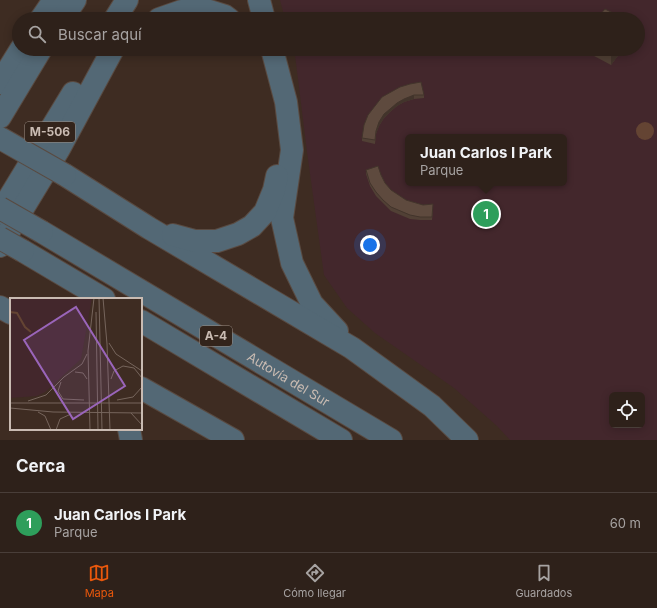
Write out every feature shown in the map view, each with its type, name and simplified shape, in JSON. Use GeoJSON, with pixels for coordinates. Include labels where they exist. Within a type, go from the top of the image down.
{"type":"FeatureCollection","features":[{"type":"Feature","properties":{"kind":"highway"},"geometry":{"type":"LineString","coordinates":[[35,12],[40,0]]}},
{"type":"Feature","properties":{"kind":"highway"},"geometry":{"type":"LineString","coordinates":[[46,12],[54,0]]}},
{"type":"Feature","properties":{"kind":"highway"},"geometry":{"type":"LineString","coordinates":[[67,12],[75,0]]}},
{"type":"Feature","properties":{"kind":"highway"},"geometry":{"type":"LineString","coordinates":[[120,12],[126,0]]}},
{"type":"Feature","properties":{"kind":"highway"},"geometry":{"type":"LineString","coordinates":[[133,12],[139,0]]}},
{"type":"Feature","properties":{"kind":"highway"},"geometry":{"type":"LineString","coordinates":[[259,0],[262,12]]}},
{"type":"Feature","properties":{"kind":"highway"},"geometry":{"type":"LineString","coordinates":[[179,12],[203,9],[212,12]]}},
{"type":"Feature","properties":{"kind":"highway"},"geometry":{"type":"LineString","coordinates":[[0,83],[17,56]]}},
{"type":"Feature","properties":{"kind":"highway"},"geometry":{"type":"LineString","coordinates":[[0,117],[37,56]]}},
{"type":"Feature","properties":{"kind":"highway","name":"M-506"},"geometry":{"type":"LineString","coordinates":[[0,213],[94,56]]}},
{"type":"Feature","properties":{"kind":"highway"},"geometry":{"type":"LineString","coordinates":[[0,246],[59,149],[109,56]]}},
{"type":"Feature","properties":{"kind":"highway"},"geometry":{"type":"LineString","coordinates":[[59,149],[78,127],[124,56]]}},
{"type":"Feature","properties":{"kind":"highway"},"geometry":{"type":"LineString","coordinates":[[149,228],[195,241],[217,241],[238,234],[252,226],[265,212],[274,190],[280,162],[281,126],[274,86],[262,56]]}},
{"type":"Feature","properties":{"kind":"highway"},"geometry":{"type":"LineString","coordinates":[[274,56],[286,102],[292,150],[282,218],[292,263],[312,304],[352,348]]}},
{"type":"Feature","properties":{"kind":"highway"},"geometry":{"type":"LineString","coordinates":[[0,138],[65,175],[149,228],[352,348],[432,406],[467,440]]}},
{"type":"Feature","properties":{"kind":"highway","name":"Autovía del Sur"},"geometry":{"type":"LineString","coordinates":[[0,208],[391,440]]}},
{"type":"Feature","properties":{"kind":"highway"},"geometry":{"type":"LineString","coordinates":[[0,238],[102,298]]}},
{"type":"Feature","properties":{"kind":"highway"},"geometry":{"type":"LineString","coordinates":[[0,307],[10,312]]}},
{"type":"Feature","properties":{"kind":"highway","name":"Autovía del Sur"},"geometry":{"type":"LineString","coordinates":[[142,322],[341,440]]}},
{"type":"Feature","properties":{"kind":"highway"},"geometry":{"type":"LineString","coordinates":[[142,389],[233,440]]}},
{"type":"Feature","properties":{"kind":"highway"},"geometry":{"type":"LineString","coordinates":[[129,430],[130,440]]}},
{"type":"Feature","properties":{"kind":"shaded area"},"geometry":{"type":"Polygon","coordinates":[[[280,0],[657,0],[657,440],[510,440],[497,426],[454,388],[375,333],[347,308],[324,275],[295,56],[645,56],[645,12],[283,12],[280,0]]]}},
{"type":"Feature","properties":{"kind":"shaded area"},"geometry":{"type":"Polygon","coordinates":[[[645,122],[649,123],[653,127],[653,135],[649,139],[645,140],[641,139],[637,135],[636,131],[637,127],[641,123],[645,122]]]}},
{"type":"Feature","properties":{"kind":"building"},"geometry":{"type":"Polygon","coordinates":[[[605,9],[611,12],[602,12],[605,9]]]}},
{"type":"Feature","properties":{"kind":"building"},"geometry":{"type":"Polygon","coordinates":[[[421,82],[424,95],[414,95],[404,99],[384,114],[379,122],[375,140],[362,138],[364,125],[368,115],[382,97],[400,87],[421,82]]]}},
{"type":"Feature","properties":{"kind":"building"},"geometry":{"type":"Polygon","coordinates":[[[378,166],[385,183],[391,190],[406,200],[423,205],[433,204],[432,217],[410,215],[391,207],[383,200],[370,183],[366,170],[378,166]]]}},
{"type":"Feature","properties":{"kind":"place","name":"Juan Carlos I Park"},"geometry":{"type":"Point","coordinates":[486,214]}}]}
